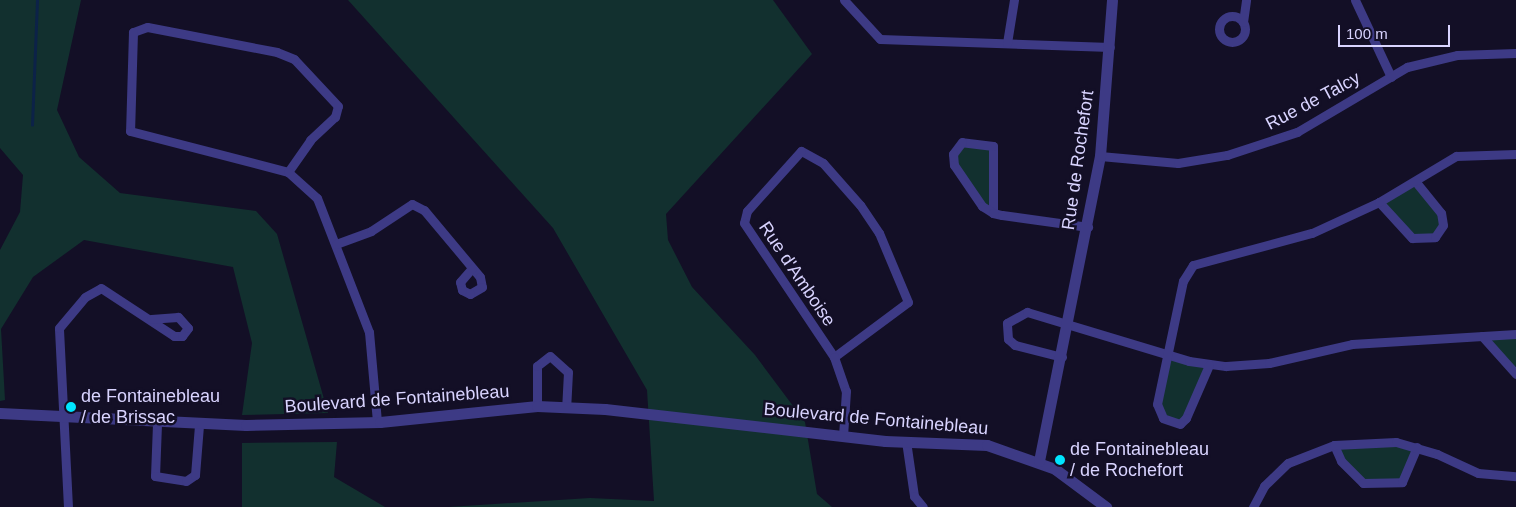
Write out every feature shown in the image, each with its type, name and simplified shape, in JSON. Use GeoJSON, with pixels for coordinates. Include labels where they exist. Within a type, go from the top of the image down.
{"type":"FeatureCollection","features":[{"type":"Feature","properties":{"kind":"street"},"geometry":{"type":"LineString","coordinates":[[844,0],[880,39],[1110,47]]}},
{"type":"Feature","properties":{"kind":"street"},"geometry":{"type":"LineString","coordinates":[[1007,43],[1014,0]]}},
{"type":"Feature","properties":{"kind":"street","name":"Rue de Rochefort"},"geometry":{"type":"LineString","coordinates":[[1039,461],[1070,323],[1100,156],[1110,47],[1112,0]]}},
{"type":"Feature","properties":{"kind":"street"},"geometry":{"type":"LineString","coordinates":[[1243,22],[1246,0]]}},
{"type":"Feature","properties":{"kind":"street"},"geometry":{"type":"LineString","coordinates":[[1355,0],[1391,77]]}},
{"type":"Feature","properties":{"kind":"street"},"geometry":{"type":"LineString","coordinates":[[288,172],[310,140],[335,117],[338,106],[294,60],[277,52],[147,27],[133,32],[130,131],[288,172],[316,198],[336,244],[372,342],[377,422]]}},
{"type":"Feature","properties":{"kind":"street","name":"Rue de Talcy"},"geometry":{"type":"LineString","coordinates":[[1100,156],[1178,163],[1235,153],[1297,132],[1391,77],[1428,60],[1516,53]]}},
{"type":"Feature","properties":{"kind":"street"},"geometry":{"type":"LineString","coordinates":[[993,213],[993,146],[962,142],[953,154],[954,165],[973,197],[993,213],[1088,227]]}},
{"type":"Feature","properties":{"kind":"street","name":"Rue d'Amboise"},"geometry":{"type":"LineString","coordinates":[[834,357],[908,302],[879,233],[860,205],[823,163],[801,151],[747,211],[744,223],[834,357],[846,391],[842,436]]}},
{"type":"Feature","properties":{"kind":"street"},"geometry":{"type":"LineString","coordinates":[[1210,365],[1186,418],[1171,423],[1158,413],[1157,404],[1169,355],[1182,281],[1193,265],[1312,233],[1379,202],[1470,152],[1516,154]]}},
{"type":"Feature","properties":{"kind":"street"},"geometry":{"type":"LineString","coordinates":[[1379,202],[1412,238],[1435,237],[1443,225],[1441,213],[1415,181]]}},
{"type":"Feature","properties":{"kind":"street"},"geometry":{"type":"LineString","coordinates":[[336,244],[371,230],[412,204],[424,210],[472,268]]}},
{"type":"Feature","properties":{"kind":"street"},"geometry":{"type":"LineString","coordinates":[[68,507],[57,336],[74,308],[100,288],[151,319]]}},
{"type":"Feature","properties":{"kind":"street"},"geometry":{"type":"LineString","coordinates":[[1062,357],[1015,345],[1008,339],[1007,323],[1027,312],[1070,323],[1169,355],[1210,365],[1268,363],[1352,344],[1516,334]]}},
{"type":"Feature","properties":{"kind":"street"},"geometry":{"type":"LineString","coordinates":[[1482,336],[1516,374]]}},
{"type":"Feature","properties":{"kind":"street"},"geometry":{"type":"LineString","coordinates":[[537,406],[537,366],[550,356],[568,372],[566,406]]}},
{"type":"Feature","properties":{"kind":"street","name":"Boulevard de Fontainebleau"},"geometry":{"type":"LineString","coordinates":[[0,413],[198,425],[377,422],[537,406],[566,406],[842,436],[906,441],[965,441],[1039,461],[1086,489],[1106,507]]}},
{"type":"Feature","properties":{"kind":"street"},"geometry":{"type":"LineString","coordinates":[[157,424],[155,476],[186,481],[195,475],[198,425]]}},
{"type":"Feature","properties":{"kind":"street"},"geometry":{"type":"LineString","coordinates":[[906,441],[914,496],[923,507]]}},
{"type":"Feature","properties":{"kind":"street"},"geometry":{"type":"LineString","coordinates":[[1254,507],[1264,486],[1288,463],[1334,445],[1377,442],[1417,447],[1478,473],[1516,476]]}},
{"type":"Feature","properties":{"kind":"street"},"geometry":{"type":"LineString","coordinates":[[1334,445],[1341,461],[1363,483],[1402,482],[1417,447]]}},
{"type":"Feature","properties":{"kind":"green space"},"geometry":{"type":"Polygon","coordinates":[[[0,0],[81,0],[57,110],[79,157],[120,193],[256,211],[277,234],[328,413],[242,415],[252,343],[233,267],[84,240],[33,277],[1,329],[5,400],[0,401],[0,250],[20,212],[23,175],[0,148],[0,0]]]}},
{"type":"Feature","properties":{"kind":"green space"},"geometry":{"type":"Polygon","coordinates":[[[348,0],[773,0],[812,54],[666,214],[668,240],[692,287],[755,355],[805,422],[817,494],[832,507],[448,507],[590,498],[654,501],[647,390],[553,228],[348,0]]]}},
{"type":"Feature","properties":{"kind":"green space"},"geometry":{"type":"Polygon","coordinates":[[[956,146],[993,146],[993,213],[954,165],[956,146]]]}},
{"type":"Feature","properties":{"kind":"green space"},"geometry":{"type":"Polygon","coordinates":[[[1415,181],[1441,213],[1441,232],[1412,238],[1379,202],[1415,181]]]}},
{"type":"Feature","properties":{"kind":"green space"},"geometry":{"type":"Polygon","coordinates":[[[1516,334],[1516,374],[1482,336],[1516,334]]]}},
{"type":"Feature","properties":{"kind":"green space"},"geometry":{"type":"Polygon","coordinates":[[[1169,355],[1209,365],[1180,424],[1158,413],[1169,355]]]}},
{"type":"Feature","properties":{"kind":"green space"},"geometry":{"type":"Polygon","coordinates":[[[337,442],[334,477],[385,507],[242,507],[242,443],[337,442]]]}},
{"type":"Feature","properties":{"kind":"green space"},"geometry":{"type":"Polygon","coordinates":[[[1334,445],[1417,447],[1402,482],[1363,483],[1334,445]]]}},
{"type":"Feature","properties":{"kind":"waterway"},"geometry":{"type":"LineString","coordinates":[[32,125],[37,0]]}},
{"type":"Feature","properties":{"kind":"place","name":"de Fontainebleau / de Brissac"},"geometry":{"type":"Point","coordinates":[71,407]}},
{"type":"Feature","properties":{"kind":"place","name":"de Fontainebleau / de Rochefort"},"geometry":{"type":"Point","coordinates":[1060,460]}}]}
